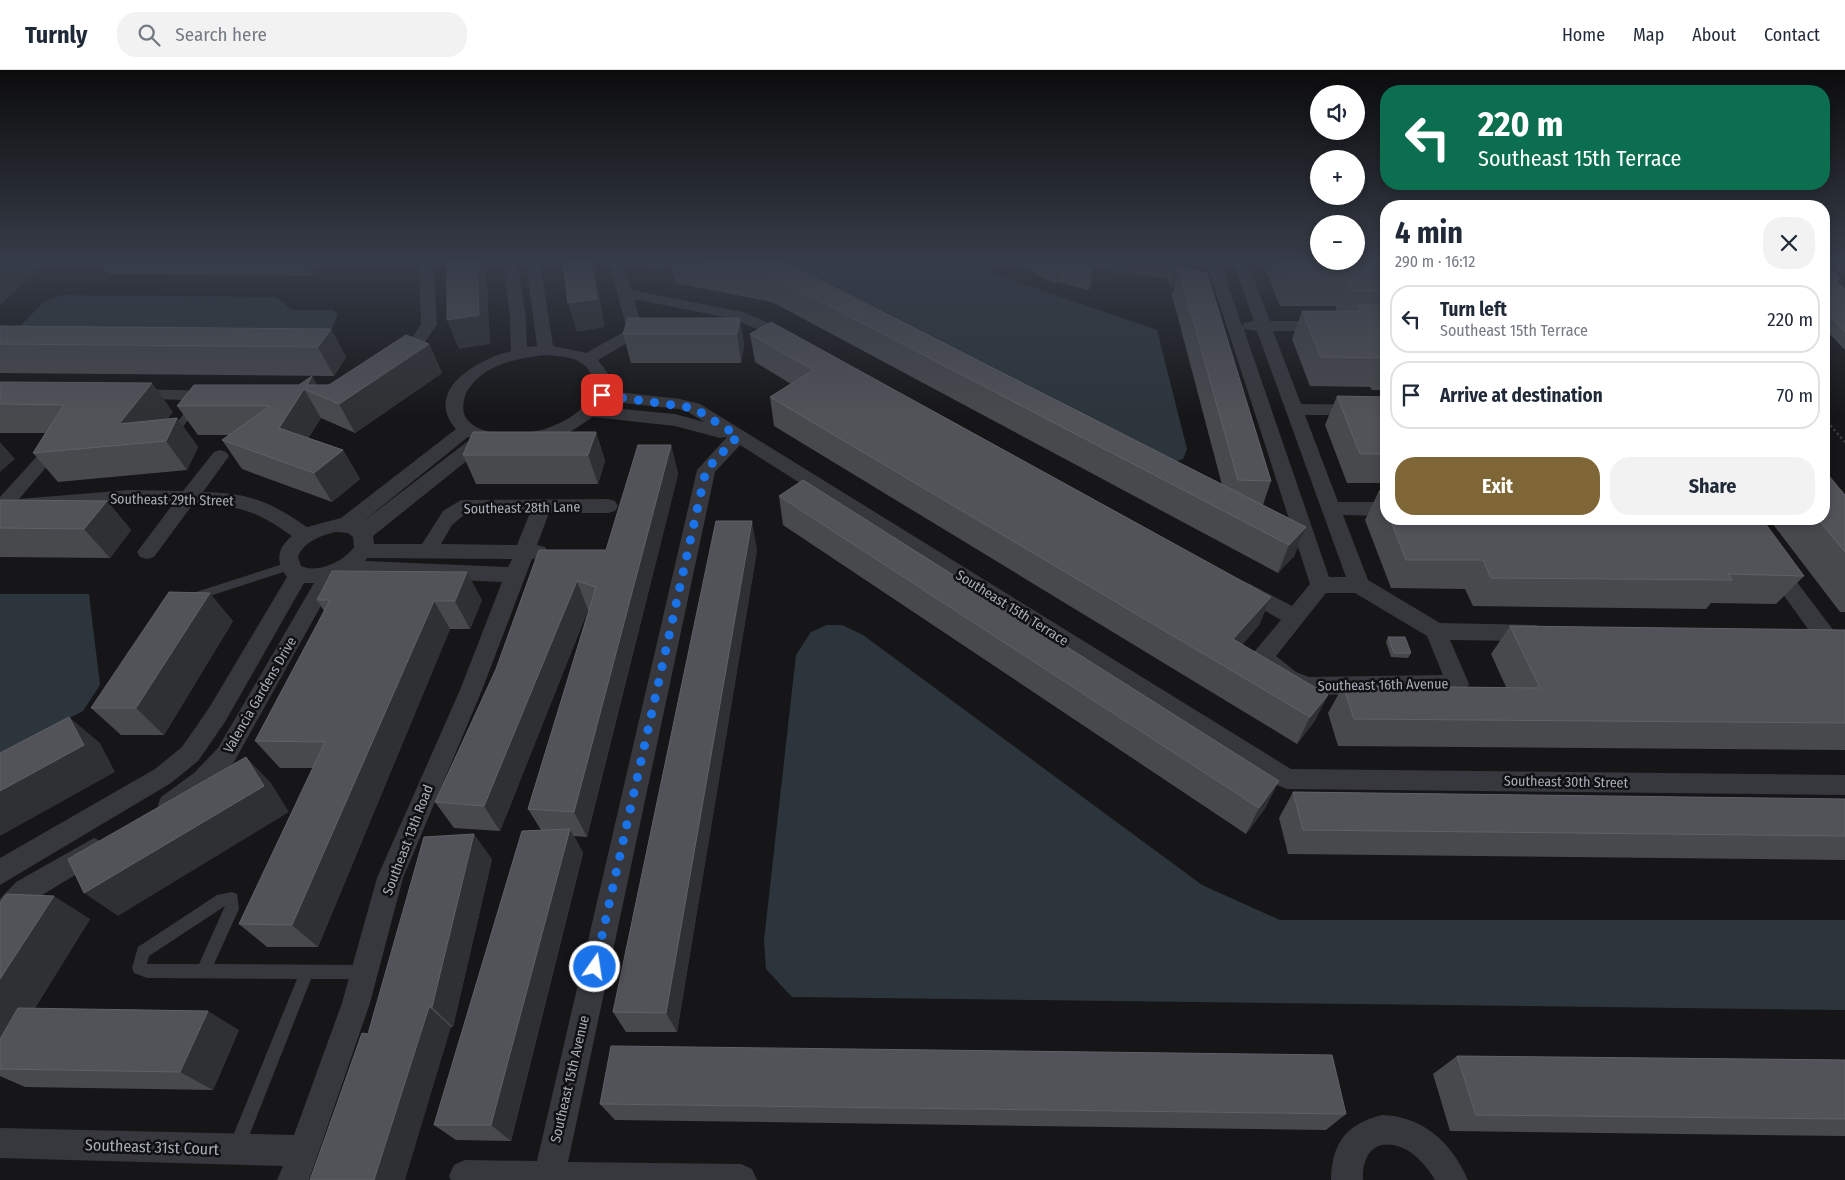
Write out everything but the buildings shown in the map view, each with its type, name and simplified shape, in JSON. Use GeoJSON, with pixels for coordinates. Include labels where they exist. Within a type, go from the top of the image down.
{"type":"FeatureCollection","features":[{"type":"Feature","properties":{"kind":"street"},"geometry":{"type":"LineString","coordinates":[[383,366],[416,344],[429,324],[428,314]]}},
{"type":"Feature","properties":{"kind":"street"},"geometry":{"type":"LineString","coordinates":[[517,314],[519,354]]}},
{"type":"Feature","properties":{"kind":"street"},"geometry":{"type":"LineString","coordinates":[[541,314],[546,350]]}},
{"type":"Feature","properties":{"kind":"street"},"geometry":{"type":"LineString","coordinates":[[630,314],[633,327],[638,331],[667,334]]}},
{"type":"Feature","properties":{"kind":"street"},"geometry":{"type":"LineString","coordinates":[[731,314],[781,334],[807,348]]}},
{"type":"Feature","properties":{"kind":"street"},"geometry":{"type":"LineString","coordinates":[[1231,314],[1320,585],[1359,585],[1436,632],[1556,633]]}},
{"type":"Feature","properties":{"kind":"street"},"geometry":{"type":"LineString","coordinates":[[1259,314],[1359,585]]}},
{"type":"Feature","properties":{"kind":"street"},"geometry":{"type":"LineString","coordinates":[[1235,326],[1339,326]]}},
{"type":"Feature","properties":{"kind":"street"},"geometry":{"type":"LineString","coordinates":[[587,359],[638,331]]}},
{"type":"Feature","properties":{"kind":"street"},"geometry":{"type":"LineString","coordinates":[[743,334],[781,334]]}},
{"type":"Feature","properties":{"kind":"street"},"geometry":{"type":"LineString","coordinates":[[546,350],[562,351],[587,359],[598,369],[604,381],[602,395],[590,411],[574,423],[553,432],[530,438],[506,440],[485,437],[467,429],[457,418],[454,406],[457,393],[466,380],[480,369],[498,360],[519,354],[546,350]]}},
{"type":"Feature","properties":{"kind":"street"},"geometry":{"type":"LineString","coordinates":[[116,394],[232,396]]}},
{"type":"Feature","properties":{"kind":"street","name":"Southeast 15th Terrace"},"geometry":{"type":"LineString","coordinates":[[602,395],[694,408],[1287,779]]}},
{"type":"Feature","properties":{"kind":"street"},"geometry":{"type":"LineString","coordinates":[[675,420],[694,408]]}},
{"type":"Feature","properties":{"kind":"street"},"geometry":{"type":"LineString","coordinates":[[1294,409],[1380,410]]}},
{"type":"Feature","properties":{"kind":"street","name":"Southeast 15th Terrace"},"geometry":{"type":"LineString","coordinates":[[590,411],[675,420],[738,436]]}},
{"type":"Feature","properties":{"kind":"street"},"geometry":{"type":"LineString","coordinates":[[336,571],[351,563],[357,537],[467,429]]}},
{"type":"Feature","properties":{"kind":"street","name":"Southeast 15th Avenue"},"geometry":{"type":"LineString","coordinates":[[548,1177],[706,470],[738,436]]}},
{"type":"Feature","properties":{"kind":"street"},"geometry":{"type":"LineString","coordinates":[[357,537],[485,437]]}},
{"type":"Feature","properties":{"kind":"street"},"geometry":{"type":"LineString","coordinates":[[147,552],[220,456]]}},
{"type":"Feature","properties":{"kind":"street"},"geometry":{"type":"LineString","coordinates":[[1,506],[45,458]]}},
{"type":"Feature","properties":{"kind":"street","name":"Southeast 29th Street"},"geometry":{"type":"LineString","coordinates":[[1,506],[33,506],[129,496],[227,499],[256,505],[273,513],[305,536]]}},
{"type":"Feature","properties":{"kind":"street","name":"Southeast 13th Road"},"geometry":{"type":"LineString","coordinates":[[293,1180],[356,1004],[390,878],[471,690],[542,506]]}},
{"type":"Feature","properties":{"kind":"street","name":"Southeast 28th Lane"},"geometry":{"type":"LineString","coordinates":[[428,551],[443,523],[453,511],[462,507],[608,506]]}},
{"type":"Feature","properties":{"kind":"street"},"geometry":{"type":"LineString","coordinates":[[1331,508],[1380,509]]}},
{"type":"Feature","properties":{"kind":"street"},"geometry":{"type":"LineString","coordinates":[[1744,525],[1835,637]]}},
{"type":"Feature","properties":{"kind":"street"},"geometry":{"type":"LineString","coordinates":[[516,575],[336,571],[313,576],[294,570],[290,551],[305,536],[326,527],[357,537],[428,551],[554,552]]}},
{"type":"Feature","properties":{"kind":"street","name":"Valencia Gardens Drive"},"geometry":{"type":"LineString","coordinates":[[0,873],[29,853],[164,776],[190,754],[217,716],[294,570]]}},
{"type":"Feature","properties":{"kind":"street","name":"Valencia Gardens Drive"},"geometry":{"type":"LineString","coordinates":[[151,816],[202,780],[226,755],[336,571]]}},
{"type":"Feature","properties":{"kind":"street"},"geometry":{"type":"LineString","coordinates":[[1225,579],[1295,618]]}},
{"type":"Feature","properties":{"kind":"street","name":"Southeast 16th Avenue"},"geometry":{"type":"LineString","coordinates":[[1320,585],[1262,658],[1288,678],[1307,686],[1458,684],[1436,632]]}},
{"type":"Feature","properties":{"kind":"street"},"geometry":{"type":"LineString","coordinates":[[1796,636],[1835,637]]}},
{"type":"Feature","properties":{"kind":"street","name":"Southeast 30th Street"},"geometry":{"type":"LineString","coordinates":[[1287,779],[1845,785]]}},
{"type":"Feature","properties":{"kind":"street"},"geometry":{"type":"LineString","coordinates":[[0,918],[25,891],[109,841]]}},
{"type":"Feature","properties":{"kind":"street"},"geometry":{"type":"LineString","coordinates":[[1347,1180],[1348,1158],[1356,1143],[1369,1133],[1386,1130],[1407,1134],[1425,1145],[1441,1160],[1452,1180]]}},
{"type":"Feature","properties":{"kind":"street","name":"Southeast 31st Court"},"geometry":{"type":"LineString","coordinates":[[0,1143],[303,1151]]}},
{"type":"Feature","properties":{"kind":"street"},"geometry":{"type":"LineString","coordinates":[[465,1176],[741,1180]]}},
{"type":"Feature","properties":{"kind":"lane"},"geometry":{"type":"LineString","coordinates":[[179,426],[202,396]]}},
{"type":"Feature","properties":{"kind":"lane"},"geometry":{"type":"LineString","coordinates":[[197,596],[294,570]]}},
{"type":"Feature","properties":{"kind":"lane"},"geometry":{"type":"LineString","coordinates":[[204,971],[232,909],[232,899],[222,900],[143,952],[139,968],[147,972],[364,972]]}},
{"type":"Feature","properties":{"kind":"lane"},"geometry":{"type":"LineString","coordinates":[[235,1149],[307,971]]}},
{"type":"Feature","properties":{"kind":"path"},"geometry":{"type":"LineString","coordinates":[[1830,425],[1845,442]]}},
{"type":"Feature","properties":{"kind":"shaded area"},"geometry":{"type":"Polygon","coordinates":[[[32,314],[338,314],[331,331],[15,331],[32,314]]]}},
{"type":"Feature","properties":{"kind":"shaded area"},"geometry":{"type":"Polygon","coordinates":[[[836,314],[1110,314],[1157,330],[1187,449],[1183,459],[1172,463],[836,314]]]}},
{"type":"Feature","properties":{"kind":"shaded area"},"geometry":{"type":"Polygon","coordinates":[[[0,594],[89,594],[100,685],[83,711],[0,754],[0,594]]]}},
{"type":"Feature","properties":{"kind":"shaded area"},"geometry":{"type":"Polygon","coordinates":[[[827,625],[842,625],[863,635],[1202,885],[1280,920],[1845,920],[1845,1010],[792,997],[766,969],[764,940],[796,655],[811,632],[827,625]]]}},
{"type":"Feature","properties":{"kind":"route"},"geometry":{"type":"LineString","coordinates":[[595,967],[706,470],[738,436],[694,408],[680,404],[602,395]]}}]}
